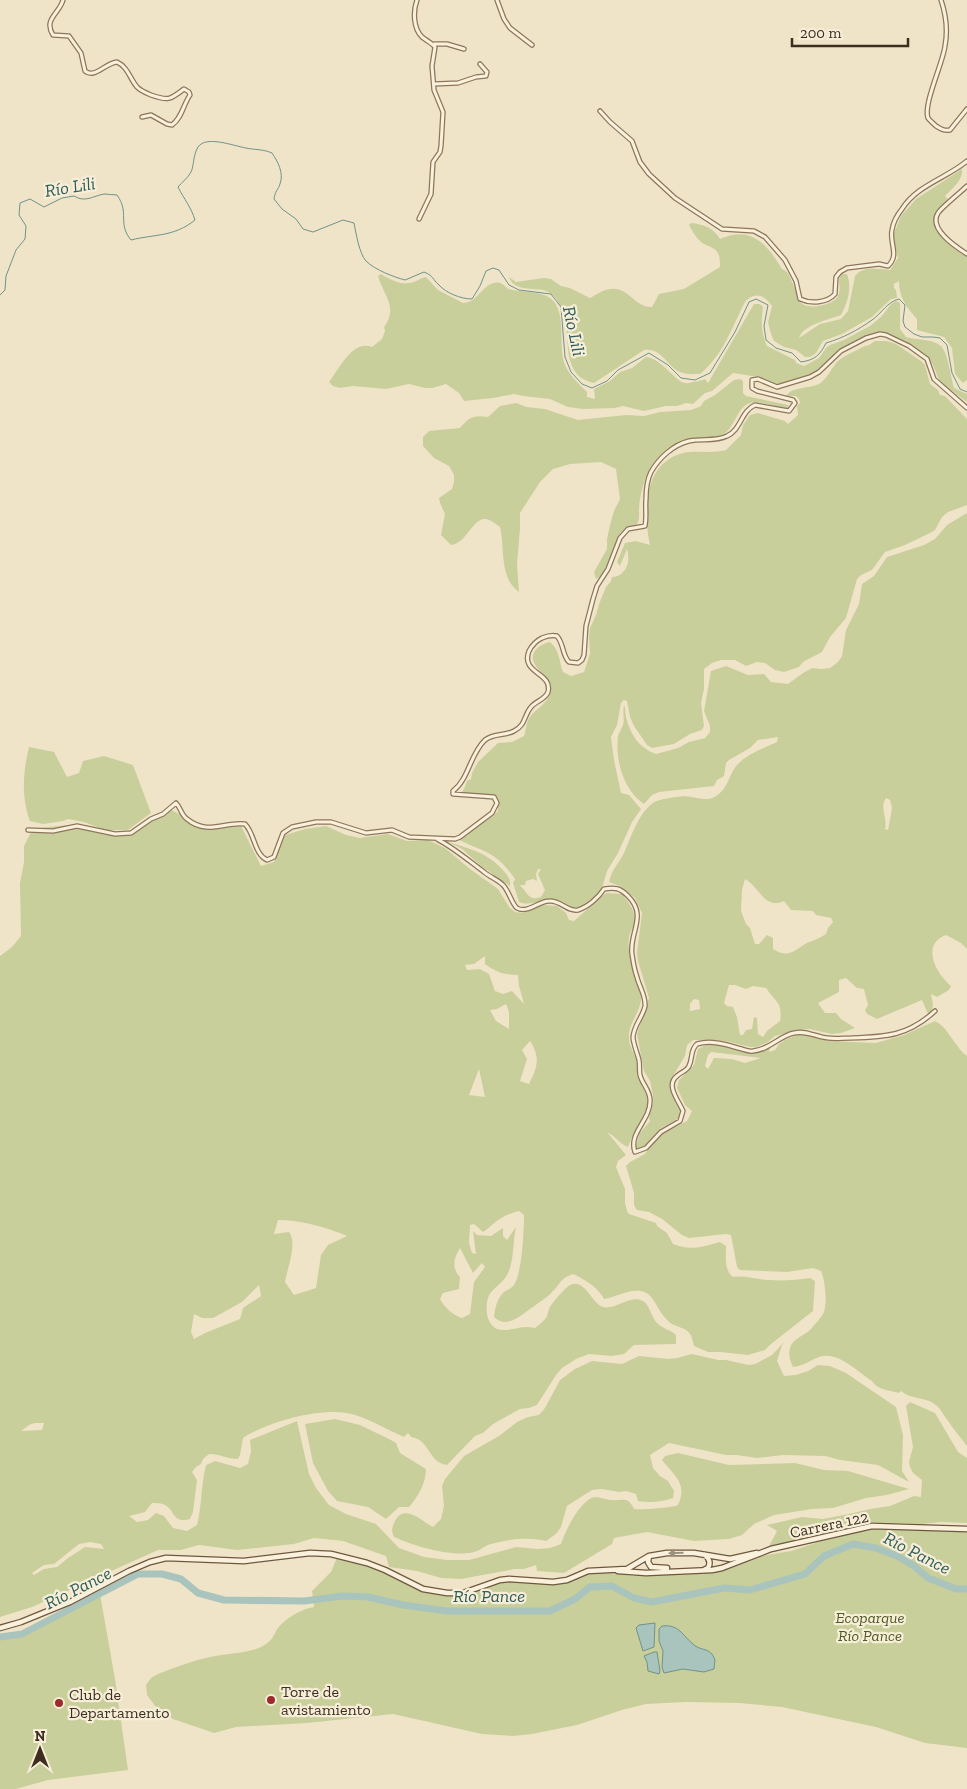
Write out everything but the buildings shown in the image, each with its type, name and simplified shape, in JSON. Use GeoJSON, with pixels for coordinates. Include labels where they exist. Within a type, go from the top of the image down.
{"type":"FeatureCollection","features":[{"type":"Feature","properties":{"kind":"street"},"geometry":{"type":"LineString","coordinates":[[63,0],[62,5],[51,18],[50,32],[53,35],[69,36],[81,53],[85,71],[88,74],[93,74],[107,64],[117,62],[123,66],[136,86],[146,93],[165,100],[175,96],[184,89],[189,92],[190,95],[185,102],[180,117],[172,125],[150,115],[142,117]]}},
{"type":"Feature","properties":{"kind":"street"},"geometry":{"type":"LineString","coordinates":[[417,0],[415,15],[418,32],[434,44],[456,45],[464,49]]}},
{"type":"Feature","properties":{"kind":"street"},"geometry":{"type":"LineString","coordinates":[[497,0],[504,19],[510,28],[532,45]]}},
{"type":"Feature","properties":{"kind":"street"},"geometry":{"type":"LineString","coordinates":[[941,0],[947,35],[940,67],[928,104],[928,117],[929,120],[941,129],[950,130],[967,109]]}},
{"type":"Feature","properties":{"kind":"street"},"geometry":{"type":"LineString","coordinates":[[419,219],[432,194],[434,162],[441,146],[443,112],[436,98],[434,84],[432,66],[435,55],[434,44]]}},
{"type":"Feature","properties":{"kind":"street"},"geometry":{"type":"LineString","coordinates":[[434,84],[458,83],[486,76],[487,72],[480,64]]}},
{"type":"Feature","properties":{"kind":"street"},"geometry":{"type":"LineString","coordinates":[[600,110],[610,122],[632,141],[640,162],[649,174],[675,198],[722,229],[754,231],[765,237],[784,260],[796,281],[800,299],[810,302],[820,302],[833,297],[835,294],[836,277],[846,268],[879,264],[888,266],[891,264],[894,252],[891,237],[892,229],[909,198],[967,161]]}},
{"type":"Feature","properties":{"kind":"street"},"geometry":{"type":"LineString","coordinates":[[967,186],[942,208],[936,218],[936,224],[946,239],[967,254]]}},
{"type":"Feature","properties":{"kind":"street"},"geometry":{"type":"LineString","coordinates":[[28,830],[53,831],[77,826],[116,834],[131,833],[151,819],[163,814],[176,803],[182,814],[195,824],[211,828],[245,824],[261,857],[267,860],[274,857],[282,833],[292,827],[316,822],[331,822],[366,833],[392,830],[409,837],[455,839],[460,837],[492,812],[498,803],[494,797],[452,793],[460,785],[485,740],[516,730],[527,718],[531,707],[547,695],[549,690],[544,678],[530,668],[528,664],[531,647],[546,636],[557,636],[568,662],[574,664],[582,660],[586,626],[597,586],[608,569],[620,538],[628,529],[645,526],[646,499],[651,472],[668,451],[688,441],[719,439],[728,436],[734,432],[746,411],[755,405],[789,411],[795,403],[789,399],[757,391],[752,388],[752,380],[758,379],[777,387],[810,377],[826,367],[834,357],[850,346],[880,334],[909,346],[927,359],[934,379],[967,408]]}},
{"type":"Feature","properties":{"kind":"street"},"geometry":{"type":"LineString","coordinates":[[434,838],[463,855],[502,884],[509,892],[518,909],[528,909],[539,903],[551,900],[569,909],[576,910],[598,897],[604,889],[611,887],[620,889],[630,898],[638,914],[637,926],[632,939],[632,954],[645,1000],[644,1009],[634,1031],[633,1038],[639,1060],[640,1076],[650,1100],[645,1120],[633,1140],[635,1152],[646,1148],[661,1132],[680,1122],[684,1111],[673,1092],[673,1081],[675,1077],[690,1065],[692,1051],[697,1044],[708,1042],[755,1051],[795,1032],[806,1032],[829,1038],[882,1038],[909,1030],[935,1011]]}},
{"type":"Feature","properties":{"kind":"street","name":"Carrera 122"},"geometry":{"type":"LineString","coordinates":[[613,1570],[646,1573],[698,1572],[722,1568],[771,1548],[872,1526],[967,1529]]}},
{"type":"Feature","properties":{"kind":"street","name":"Carrera 122"},"geometry":{"type":"LineString","coordinates":[[0,1628],[21,1622],[70,1602],[129,1570],[166,1558],[244,1560],[310,1553],[331,1554],[352,1558],[385,1570],[423,1589],[447,1594],[463,1593],[500,1580],[553,1582],[567,1580],[588,1571],[627,1569],[649,1556],[676,1552],[730,1559],[758,1554]]}},
{"type":"Feature","properties":{"kind":"street"},"geometry":{"type":"LineString","coordinates":[[698,1572],[707,1569],[709,1566],[709,1560],[703,1555]]}},
{"type":"Feature","properties":{"kind":"street"},"geometry":{"type":"LineString","coordinates":[[649,1556],[648,1562],[653,1568],[672,1568],[682,1571]]}},
{"type":"Feature","properties":{"kind":"green space"},"geometry":{"type":"Polygon","coordinates":[[[962,169],[959,180],[945,196],[950,202],[937,212],[934,219],[938,232],[943,238],[967,257],[967,380],[963,383],[955,374],[952,348],[944,337],[917,330],[917,319],[904,302],[900,292],[899,281],[894,284],[897,298],[891,299],[872,317],[842,334],[823,341],[816,353],[810,357],[805,357],[796,350],[784,347],[774,341],[768,322],[772,306],[763,297],[752,296],[745,302],[721,350],[700,374],[680,372],[655,351],[644,350],[594,383],[582,378],[575,371],[569,352],[565,318],[555,298],[546,291],[515,285],[509,277],[516,282],[544,278],[551,279],[561,286],[570,288],[590,298],[606,290],[617,289],[641,304],[652,307],[659,294],[684,289],[720,267],[719,254],[700,241],[689,225],[691,223],[700,224],[711,229],[720,239],[741,234],[757,239],[770,252],[782,269],[787,272],[801,303],[806,306],[822,305],[835,300],[839,293],[841,274],[847,274],[849,295],[841,315],[811,326],[799,338],[820,324],[841,319],[848,311],[855,276],[863,270],[871,268],[890,270],[898,258],[893,236],[901,216],[916,199],[962,169]]]}},
{"type":"Feature","properties":{"kind":"green space"},"geometry":{"type":"Polygon","coordinates":[[[381,274],[402,283],[413,282],[426,277],[438,290],[463,303],[471,301],[487,286],[497,283],[502,284],[508,289],[547,296],[554,301],[558,309],[565,365],[572,376],[587,392],[587,397],[595,399],[594,389],[610,381],[620,372],[632,368],[646,357],[658,362],[681,382],[687,383],[705,379],[708,383],[754,304],[760,304],[763,307],[762,327],[767,346],[804,366],[819,358],[830,345],[870,326],[896,301],[900,303],[900,329],[906,337],[929,341],[941,346],[947,360],[954,388],[967,394],[967,402],[940,382],[933,365],[925,354],[892,336],[878,335],[853,343],[835,353],[826,365],[812,375],[774,385],[758,377],[733,373],[693,404],[686,403],[644,411],[623,406],[583,409],[568,407],[550,399],[514,394],[464,401],[459,393],[446,384],[425,388],[409,384],[386,389],[353,386],[340,388],[333,386],[329,382],[353,351],[359,347],[372,347],[382,339],[390,307],[378,276],[381,274]]]}},
{"type":"Feature","properties":{"kind":"green space"},"geometry":{"type":"Polygon","coordinates":[[[875,341],[887,341],[896,344],[921,361],[925,365],[930,384],[938,390],[940,395],[945,396],[967,419],[967,505],[948,512],[942,517],[935,530],[930,533],[885,552],[872,570],[861,575],[857,579],[846,618],[830,637],[822,652],[803,662],[799,667],[784,672],[775,670],[765,663],[757,662],[746,666],[735,660],[721,660],[712,663],[704,669],[704,689],[701,703],[704,726],[702,730],[690,734],[674,744],[652,748],[647,745],[634,726],[627,701],[624,700],[621,703],[617,725],[611,737],[614,760],[621,793],[629,795],[641,809],[632,822],[618,853],[607,871],[603,889],[590,902],[577,908],[553,900],[531,903],[519,902],[513,883],[515,879],[502,863],[490,854],[459,840],[460,837],[467,836],[498,811],[498,798],[490,796],[477,798],[460,795],[467,781],[471,779],[478,762],[498,743],[512,742],[524,736],[529,719],[547,699],[550,690],[549,682],[534,663],[534,652],[539,647],[550,642],[557,652],[563,672],[571,676],[584,672],[590,654],[590,628],[599,604],[612,577],[621,574],[628,563],[627,549],[620,566],[617,562],[625,543],[636,541],[650,545],[647,504],[653,478],[660,467],[670,459],[683,453],[726,450],[741,435],[743,425],[750,415],[758,413],[785,421],[788,424],[798,415],[797,406],[800,403],[796,396],[786,396],[789,393],[797,389],[819,384],[840,360],[850,353],[875,341]],[[538,869],[536,874],[537,881],[533,879],[526,881],[525,885],[520,885],[527,894],[534,898],[541,897],[545,890],[538,874],[541,869],[538,869]]]}},
{"type":"Feature","properties":{"kind":"green space"},"geometry":{"type":"Polygon","coordinates":[[[740,379],[743,381],[743,393],[746,396],[788,405],[788,408],[754,402],[750,403],[742,409],[731,427],[724,434],[716,437],[685,441],[664,452],[653,464],[645,480],[636,526],[629,527],[621,532],[611,558],[600,577],[596,579],[594,572],[607,549],[610,525],[620,499],[616,469],[601,462],[570,464],[553,469],[540,482],[520,513],[517,564],[519,592],[508,579],[500,527],[492,521],[481,519],[461,540],[451,545],[441,535],[445,514],[439,498],[452,489],[454,475],[449,466],[434,458],[423,446],[423,437],[429,431],[460,428],[466,421],[472,418],[479,416],[488,417],[500,406],[516,403],[527,407],[545,409],[578,420],[626,415],[644,416],[660,412],[691,410],[701,406],[704,401],[734,380],[740,379]]]}},
{"type":"Feature","properties":{"kind":"green space"},"geometry":{"type":"Polygon","coordinates":[[[967,513],[967,949],[961,943],[946,935],[938,939],[932,952],[936,967],[951,986],[949,990],[937,997],[931,994],[932,1012],[928,1014],[922,1000],[877,1019],[867,1014],[865,1010],[868,1005],[864,989],[857,988],[846,978],[839,980],[839,992],[818,1003],[825,1013],[836,1013],[841,1019],[855,1028],[832,1034],[809,1029],[795,1031],[775,1036],[757,1047],[717,1040],[693,1040],[687,1045],[685,1056],[673,1076],[671,1091],[679,1101],[682,1114],[679,1118],[661,1128],[641,1149],[635,1149],[640,1133],[650,1121],[653,1102],[650,1081],[644,1071],[637,1034],[649,998],[637,953],[642,913],[635,898],[620,886],[609,882],[610,878],[647,808],[663,799],[683,796],[708,799],[716,796],[726,785],[734,769],[741,761],[777,742],[778,737],[758,740],[750,748],[729,760],[726,763],[724,776],[717,780],[714,786],[659,792],[652,795],[644,804],[631,791],[619,764],[617,745],[618,736],[624,723],[624,705],[628,723],[636,740],[656,754],[705,738],[710,732],[710,726],[704,711],[711,671],[726,666],[748,675],[764,674],[771,682],[788,684],[812,668],[830,668],[842,656],[846,630],[859,604],[862,584],[874,576],[887,557],[924,545],[935,539],[947,525],[967,513]],[[886,798],[884,802],[885,829],[888,830],[892,808],[890,800],[886,798]],[[745,879],[742,890],[741,911],[746,924],[750,928],[755,944],[759,944],[767,935],[773,938],[773,949],[783,953],[791,952],[826,934],[833,922],[831,918],[816,915],[813,911],[791,910],[784,901],[777,903],[767,900],[745,879]],[[729,985],[724,1003],[727,1006],[733,1007],[740,1035],[743,1035],[746,1030],[752,1029],[754,1017],[757,1018],[758,1034],[763,1037],[767,1031],[780,1021],[781,1015],[778,1003],[766,988],[753,986],[746,989],[729,985]],[[694,999],[690,1004],[690,1011],[700,1009],[699,1000],[694,999]]]}},
{"type":"Feature","properties":{"kind":"green space"},"geometry":{"type":"Polygon","coordinates":[[[29,747],[54,752],[67,777],[79,773],[83,761],[104,756],[133,765],[151,813],[128,830],[105,830],[84,822],[68,819],[43,824],[30,821],[24,794],[25,765],[29,747]]]}},
{"type":"Feature","properties":{"kind":"green space"},"geometry":{"type":"Polygon","coordinates":[[[171,810],[198,823],[217,829],[241,826],[261,866],[274,862],[285,835],[305,829],[326,826],[346,835],[360,838],[388,834],[407,841],[428,840],[445,848],[498,889],[510,908],[515,912],[524,913],[543,905],[557,906],[566,913],[569,920],[574,921],[606,893],[622,894],[630,905],[635,917],[635,923],[630,935],[629,954],[641,998],[639,1008],[630,1027],[629,1041],[637,1061],[638,1078],[648,1098],[645,1113],[628,1147],[607,1132],[626,1155],[618,1161],[616,1167],[625,1189],[627,1211],[629,1214],[656,1223],[657,1226],[667,1233],[673,1244],[691,1248],[720,1242],[726,1246],[727,1267],[733,1277],[765,1280],[810,1278],[815,1281],[813,1311],[765,1350],[748,1355],[708,1352],[694,1346],[688,1331],[667,1320],[647,1293],[635,1291],[604,1299],[595,1288],[573,1274],[563,1280],[548,1296],[514,1320],[504,1322],[494,1317],[495,1310],[500,1297],[513,1286],[517,1279],[522,1251],[524,1215],[519,1211],[509,1214],[483,1232],[474,1224],[470,1225],[469,1243],[472,1253],[476,1254],[473,1231],[477,1235],[491,1236],[503,1228],[503,1236],[507,1240],[516,1227],[510,1268],[503,1281],[488,1297],[487,1314],[489,1321],[497,1329],[535,1328],[546,1318],[550,1307],[559,1295],[568,1286],[575,1284],[584,1288],[603,1307],[613,1306],[634,1299],[643,1301],[657,1323],[676,1335],[676,1344],[634,1345],[624,1354],[612,1356],[589,1354],[576,1359],[562,1368],[556,1375],[537,1405],[520,1409],[493,1424],[483,1433],[475,1436],[447,1465],[436,1460],[422,1442],[411,1437],[408,1433],[404,1437],[369,1420],[347,1413],[308,1414],[279,1422],[243,1438],[238,1459],[209,1454],[203,1459],[201,1464],[192,1472],[197,1480],[193,1512],[190,1519],[178,1519],[170,1509],[160,1503],[152,1503],[145,1512],[129,1516],[137,1522],[148,1520],[156,1513],[164,1516],[173,1528],[187,1531],[197,1525],[206,1465],[215,1461],[240,1468],[248,1464],[251,1451],[250,1440],[297,1421],[309,1474],[316,1488],[329,1505],[346,1514],[376,1524],[399,1548],[424,1557],[447,1560],[469,1560],[516,1547],[537,1549],[550,1548],[561,1544],[579,1509],[584,1503],[595,1497],[627,1501],[630,1502],[634,1509],[678,1505],[681,1497],[680,1485],[675,1475],[662,1460],[665,1456],[678,1453],[729,1465],[795,1463],[824,1470],[848,1471],[909,1489],[866,1498],[833,1508],[774,1515],[754,1524],[742,1535],[729,1539],[694,1541],[647,1532],[614,1538],[612,1544],[564,1573],[537,1571],[536,1565],[524,1569],[461,1579],[441,1578],[417,1571],[389,1567],[386,1556],[343,1541],[314,1538],[294,1544],[237,1550],[199,1545],[181,1550],[158,1550],[32,1607],[0,1617],[0,956],[12,947],[21,936],[20,883],[24,862],[24,846],[31,832],[39,828],[68,825],[102,834],[130,835],[149,821],[171,810]],[[485,956],[474,964],[465,965],[467,970],[480,969],[489,974],[495,991],[503,994],[512,991],[524,1004],[518,975],[504,974],[493,969],[485,964],[485,956]],[[506,1004],[497,1009],[490,1010],[496,1021],[509,1029],[509,1012],[506,1004]],[[530,1041],[522,1050],[527,1059],[520,1081],[529,1084],[537,1063],[536,1053],[530,1041]],[[479,1069],[469,1095],[485,1097],[479,1069]],[[278,1220],[274,1234],[289,1232],[292,1249],[285,1282],[294,1295],[316,1288],[321,1255],[328,1245],[347,1236],[296,1221],[278,1220]],[[460,1248],[456,1255],[454,1266],[460,1277],[459,1289],[443,1293],[440,1299],[449,1310],[462,1318],[470,1314],[474,1282],[485,1267],[482,1263],[473,1273],[460,1248]],[[259,1285],[242,1302],[213,1318],[202,1318],[194,1314],[191,1332],[194,1339],[240,1319],[243,1308],[261,1296],[259,1285]],[[35,1423],[21,1431],[42,1430],[44,1423],[35,1423]],[[90,1542],[79,1544],[54,1564],[44,1565],[32,1573],[34,1575],[44,1569],[57,1567],[85,1547],[104,1549],[101,1544],[90,1542]]]}},
{"type":"Feature","properties":{"kind":"green space"},"geometry":{"type":"Polygon","coordinates":[[[446,841],[476,851],[489,858],[507,875],[510,886],[481,866],[462,849],[446,841]]]}},
{"type":"Feature","properties":{"kind":"green space"},"geometry":{"type":"Polygon","coordinates":[[[935,1021],[944,1028],[967,1056],[967,1446],[936,1405],[901,1391],[899,1393],[880,1388],[840,1359],[826,1356],[819,1357],[793,1367],[789,1355],[791,1345],[796,1339],[811,1329],[825,1310],[824,1280],[821,1271],[813,1268],[787,1272],[740,1270],[737,1267],[731,1235],[689,1238],[649,1212],[637,1210],[634,1205],[634,1193],[626,1166],[645,1154],[659,1136],[687,1121],[692,1111],[685,1105],[677,1088],[679,1080],[694,1065],[698,1049],[712,1044],[719,1044],[758,1051],[770,1048],[769,1052],[775,1050],[785,1040],[797,1035],[809,1035],[826,1041],[876,1043],[904,1035],[935,1021]],[[711,1052],[708,1055],[705,1066],[708,1069],[714,1058],[732,1059],[745,1063],[761,1058],[711,1052]]]}},
{"type":"Feature","properties":{"kind":"green space"},"geometry":{"type":"Polygon","coordinates":[[[786,1340],[782,1345],[777,1361],[784,1376],[796,1375],[818,1365],[830,1366],[846,1373],[896,1407],[903,1435],[902,1471],[909,1482],[878,1465],[825,1456],[783,1455],[757,1458],[726,1455],[669,1443],[650,1455],[653,1468],[668,1481],[674,1491],[673,1498],[642,1502],[638,1501],[636,1494],[626,1491],[592,1490],[567,1506],[561,1527],[556,1534],[546,1541],[525,1539],[498,1542],[468,1553],[435,1550],[394,1537],[393,1525],[399,1516],[403,1514],[413,1515],[433,1527],[441,1519],[444,1506],[442,1486],[445,1479],[464,1456],[499,1436],[517,1422],[539,1415],[545,1408],[560,1380],[575,1369],[592,1361],[622,1364],[639,1356],[669,1359],[692,1354],[749,1365],[772,1355],[786,1340]]]}},
{"type":"Feature","properties":{"kind":"green space"},"geometry":{"type":"Polygon","coordinates":[[[910,1402],[935,1413],[958,1452],[967,1458],[967,1523],[866,1522],[841,1527],[767,1550],[777,1531],[767,1525],[802,1517],[823,1519],[890,1506],[914,1496],[921,1497],[922,1480],[913,1473],[909,1462],[913,1447],[906,1406],[910,1402]]]}},
{"type":"Feature","properties":{"kind":"green space"},"geometry":{"type":"Polygon","coordinates":[[[335,1419],[360,1425],[389,1439],[396,1443],[400,1453],[426,1469],[421,1490],[409,1507],[399,1507],[386,1519],[368,1507],[337,1501],[328,1491],[313,1463],[305,1424],[335,1419]]]}},
{"type":"Feature","properties":{"kind":"green space","name":"Ecoparque Río Pance"},"geometry":{"type":"Polygon","coordinates":[[[872,1529],[967,1532],[967,1748],[925,1743],[876,1727],[782,1707],[739,1703],[686,1702],[646,1704],[577,1725],[513,1736],[482,1734],[393,1714],[307,1723],[236,1727],[214,1733],[173,1719],[156,1707],[147,1695],[146,1685],[151,1678],[158,1674],[197,1660],[251,1651],[267,1644],[285,1621],[299,1612],[314,1607],[312,1591],[331,1572],[338,1555],[367,1563],[423,1589],[463,1593],[500,1580],[553,1582],[596,1571],[635,1576],[712,1572],[731,1567],[754,1557],[791,1551],[843,1534],[872,1529]]]}},
{"type":"Feature","properties":{"kind":"green space","name":"Club de Departamento"},"geometry":{"type":"Polygon","coordinates":[[[100,1594],[128,1770],[48,1780],[16,1789],[0,1789],[0,1637],[22,1634],[100,1594]]]}},
{"type":"Feature","properties":{"kind":"water"},"geometry":{"type":"Polygon","coordinates":[[[655,1623],[654,1647],[643,1651],[636,1628],[639,1625],[655,1623]]]}},
{"type":"Feature","properties":{"kind":"water"},"geometry":{"type":"Polygon","coordinates":[[[662,1626],[676,1628],[696,1646],[711,1653],[715,1660],[714,1669],[704,1672],[683,1669],[664,1673],[662,1667],[663,1651],[659,1641],[659,1629],[662,1626]]]}},
{"type":"Feature","properties":{"kind":"water"},"geometry":{"type":"Polygon","coordinates":[[[657,1652],[659,1674],[648,1671],[644,1656],[657,1652]]]}},
{"type":"Feature","properties":{"kind":"waterway","name":"Río Lili"},"geometry":{"type":"LineString","coordinates":[[0,295],[5,290],[6,276],[16,250],[25,239],[26,226],[19,215],[20,203],[30,199],[44,207],[62,198],[74,196],[85,199],[104,194],[117,195],[123,207],[125,228],[131,240],[172,232],[195,220],[178,187],[191,172],[198,147],[207,142],[214,142],[272,153],[281,172],[280,184],[274,199],[282,209],[296,219],[303,229],[313,232],[343,220],[354,223],[361,253],[366,261],[385,273],[405,280],[424,272],[450,293],[472,299],[486,271],[493,268],[499,270],[509,285],[519,290],[551,294],[561,307],[565,357],[571,372],[582,384],[592,388],[607,381],[618,370],[649,353],[668,365],[681,378],[695,380],[710,373],[735,332],[749,302],[756,299],[768,305],[764,326],[766,340],[776,348],[792,353],[801,362],[810,360],[822,351],[826,343],[861,327],[895,300],[899,299],[905,305],[903,321],[905,327],[922,337],[940,338],[947,345],[952,373],[960,389],[967,392]]}},
{"type":"Feature","properties":{"kind":"waterway","name":"Río Pance"},"geometry":{"type":"LineString","coordinates":[[0,1637],[22,1634],[138,1574],[162,1574],[181,1579],[198,1593],[224,1600],[304,1601],[343,1596],[368,1597],[403,1605],[447,1611],[550,1611],[575,1599],[590,1587],[612,1586],[634,1598],[652,1602],[724,1588],[750,1590],[805,1574],[824,1556],[853,1544],[876,1548],[899,1557],[914,1566],[928,1578],[956,1589],[967,1589]]}},
{"type":"Feature","properties":{"kind":"place","name":"Torre de avistamiento"},"geometry":{"type":"Point","coordinates":[271,1700]}},
{"type":"Feature","properties":{"kind":"place","name":"Club de Departamento"},"geometry":{"type":"Point","coordinates":[59,1703]}}]}
